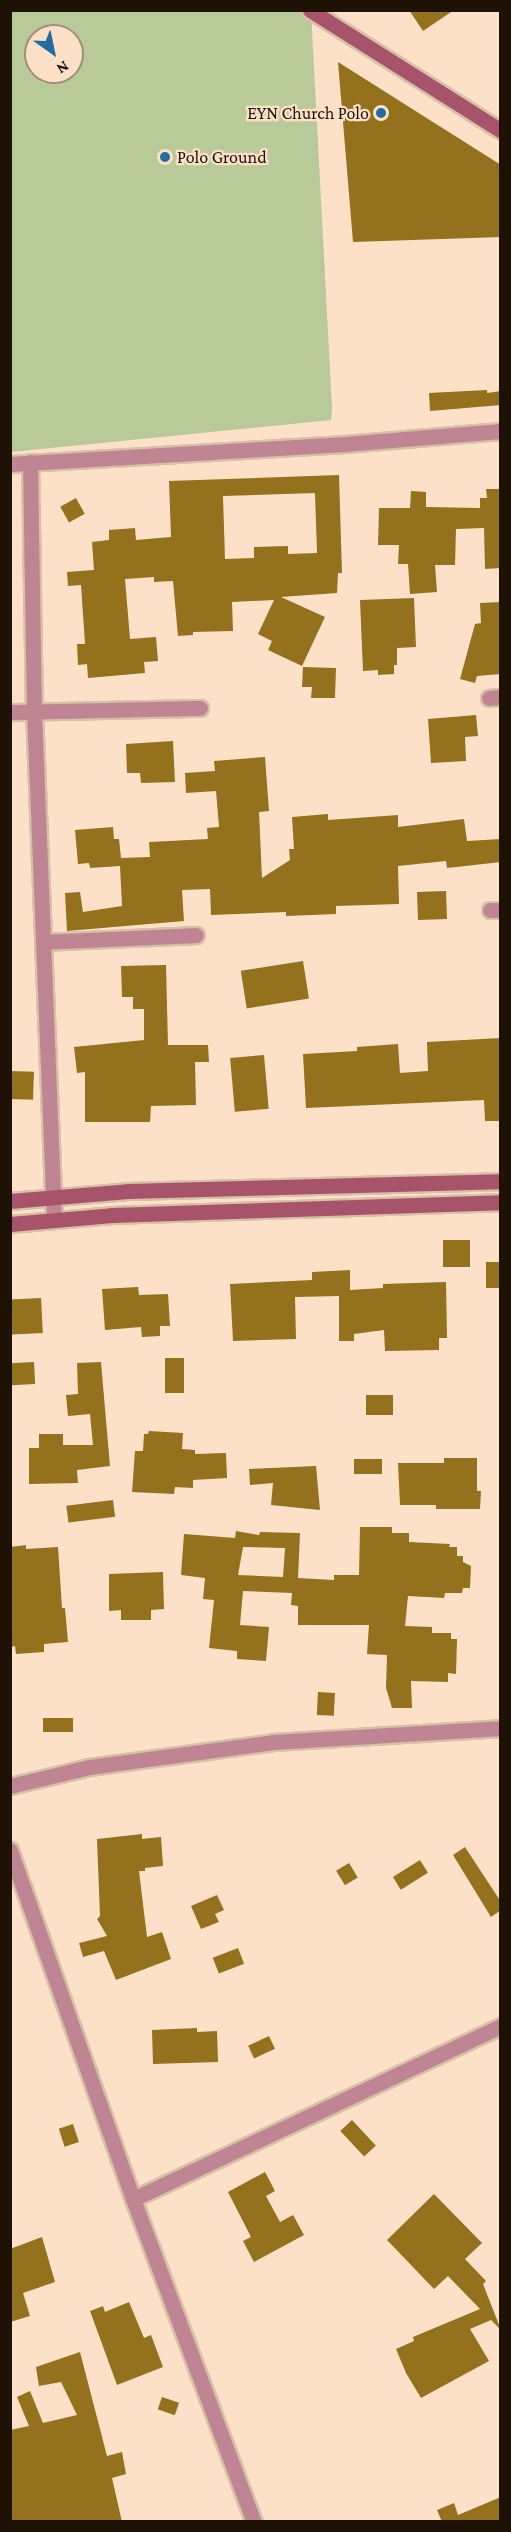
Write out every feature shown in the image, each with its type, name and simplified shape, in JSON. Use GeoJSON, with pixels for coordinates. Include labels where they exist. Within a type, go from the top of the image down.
{"type":"FeatureCollection","features":[{"type":"Feature","properties":{"kind":"street"},"geometry":{"type":"LineString","coordinates":[[310,10],[501,130]]}},
{"type":"Feature","properties":{"kind":"street"},"geometry":{"type":"LineString","coordinates":[[10,464],[345,444],[501,431]]}},
{"type":"Feature","properties":{"kind":"street"},"geometry":{"type":"LineString","coordinates":[[30,462],[34,710],[54,1220]]}},
{"type":"Feature","properties":{"kind":"street"},"geometry":{"type":"LineString","coordinates":[[10,712],[200,708]]}},
{"type":"Feature","properties":{"kind":"street"},"geometry":{"type":"LineString","coordinates":[[43,942],[196,935]]}},
{"type":"Feature","properties":{"kind":"street"},"geometry":{"type":"LineString","coordinates":[[10,1201],[128,1191],[501,1181]]}},
{"type":"Feature","properties":{"kind":"street"},"geometry":{"type":"LineString","coordinates":[[10,1224],[112,1215],[501,1202]]}},
{"type":"Feature","properties":{"kind":"street"},"geometry":{"type":"LineString","coordinates":[[10,1786],[89,1767],[273,1742],[501,1728]]}},
{"type":"Feature","properties":{"kind":"street"},"geometry":{"type":"LineString","coordinates":[[10,1850],[133,2199],[254,2522]]}},
{"type":"Feature","properties":{"kind":"street"},"geometry":{"type":"LineString","coordinates":[[133,2199],[501,2026]]}},
{"type":"Feature","properties":{"kind":"green space","name":"Polo Ground"},"geometry":{"type":"Polygon","coordinates":[[[11,11],[311,11],[331,420],[11,452],[11,11]]]}},
{"type":"Feature","properties":{"kind":"building"},"geometry":{"type":"Polygon","coordinates":[[[409,10],[454,10],[423,31],[409,10]]]}},
{"type":"Feature","properties":{"kind":"building","name":"EYN Church Polo"},"geometry":{"type":"Polygon","coordinates":[[[338,62],[501,165],[501,237],[353,242],[338,62]]]}},
{"type":"Feature","properties":{"kind":"building"},"geometry":{"type":"Polygon","coordinates":[[[487,390],[487,393],[501,391],[501,405],[430,411],[429,393],[487,390]]]}},
{"type":"Feature","properties":{"kind":"building"},"geometry":{"type":"Polygon","coordinates":[[[339,475],[342,573],[338,573],[337,593],[281,597],[325,617],[302,666],[268,650],[272,641],[258,634],[274,600],[232,602],[233,631],[193,632],[193,635],[178,636],[173,581],[154,582],[154,577],[125,579],[130,639],[156,637],[158,661],[144,662],[145,673],[88,678],[87,664],[78,665],[77,644],[85,644],[81,585],[68,586],[67,572],[94,570],[92,542],[109,540],[109,530],[135,528],[136,540],[171,537],[169,481],[339,475]],[[315,493],[223,496],[225,559],[254,558],[254,547],[288,546],[288,554],[317,553],[315,493]]]}},
{"type":"Feature","properties":{"kind":"building"},"geometry":{"type":"Polygon","coordinates":[[[486,489],[501,489],[501,568],[485,569],[484,528],[456,529],[455,565],[435,565],[437,592],[410,594],[408,564],[398,564],[399,545],[378,545],[379,508],[410,508],[411,491],[426,492],[426,507],[480,508],[480,498],[487,498],[486,489]]]}},
{"type":"Feature","properties":{"kind":"building"},"geometry":{"type":"Polygon","coordinates":[[[76,498],[85,514],[69,522],[60,507],[76,498]]]}},
{"type":"Feature","properties":{"kind":"building"},"geometry":{"type":"Polygon","coordinates":[[[414,598],[416,647],[397,648],[397,665],[394,665],[394,674],[378,675],[378,670],[363,671],[360,600],[414,598]]]}},
{"type":"Feature","properties":{"kind":"building"},"geometry":{"type":"Polygon","coordinates":[[[501,602],[501,674],[477,676],[475,683],[460,679],[475,624],[481,623],[480,603],[501,602]]]}},
{"type":"Feature","properties":{"kind":"building"},"geometry":{"type":"Polygon","coordinates":[[[303,667],[336,668],[335,698],[311,698],[312,687],[302,687],[303,667]]]}},
{"type":"Feature","properties":{"kind":"building"},"geometry":{"type":"Polygon","coordinates":[[[476,715],[478,736],[465,737],[466,761],[431,763],[428,719],[476,715]]]}},
{"type":"Feature","properties":{"kind":"building"},"geometry":{"type":"Polygon","coordinates":[[[173,741],[175,782],[141,783],[140,773],[127,773],[126,744],[173,741]]]}},
{"type":"Feature","properties":{"kind":"building"},"geometry":{"type":"Polygon","coordinates":[[[265,757],[269,811],[259,812],[262,878],[290,860],[289,849],[294,849],[292,817],[328,814],[328,820],[398,815],[398,827],[464,819],[467,841],[501,839],[501,862],[447,868],[446,861],[398,866],[399,904],[336,906],[336,914],[286,916],[286,912],[211,915],[210,889],[182,890],[184,921],[67,931],[65,893],[80,892],[83,912],[122,906],[120,866],[90,868],[89,863],[78,864],[75,830],[113,827],[114,839],[119,839],[121,858],[150,857],[149,842],[208,839],[207,828],[219,827],[216,791],[186,793],[185,773],[215,771],[214,761],[265,757]]]}},
{"type":"Feature","properties":{"kind":"building"},"geometry":{"type":"Polygon","coordinates":[[[446,891],[447,919],[418,920],[417,892],[446,891]]]}},
{"type":"Feature","properties":{"kind":"building"},"geometry":{"type":"Polygon","coordinates":[[[303,961],[309,999],[247,1008],[241,971],[303,961]]]}},
{"type":"Feature","properties":{"kind":"building"},"geometry":{"type":"Polygon","coordinates":[[[166,965],[168,1045],[208,1045],[209,1062],[195,1062],[196,1105],[151,1106],[150,1122],[85,1122],[85,1072],[77,1073],[74,1047],[144,1040],[144,1009],[133,1009],[133,997],[122,997],[121,966],[166,965]]]}},
{"type":"Feature","properties":{"kind":"building"},"geometry":{"type":"Polygon","coordinates":[[[501,1038],[501,1121],[485,1121],[484,1100],[306,1108],[303,1054],[357,1051],[357,1047],[398,1044],[400,1073],[428,1071],[427,1042],[501,1038]]]}},
{"type":"Feature","properties":{"kind":"building"},"geometry":{"type":"Polygon","coordinates":[[[264,1055],[269,1109],[235,1112],[230,1058],[264,1055]]]}},
{"type":"Feature","properties":{"kind":"building"},"geometry":{"type":"Polygon","coordinates":[[[10,1071],[34,1072],[33,1100],[10,1099],[10,1071]]]}},
{"type":"Feature","properties":{"kind":"building"},"geometry":{"type":"Polygon","coordinates":[[[443,1240],[470,1240],[470,1267],[443,1267],[443,1240]]]}},
{"type":"Feature","properties":{"kind":"building"},"geometry":{"type":"Polygon","coordinates":[[[486,1262],[500,1262],[500,1288],[486,1288],[486,1262]]]}},
{"type":"Feature","properties":{"kind":"building"},"geometry":{"type":"Polygon","coordinates":[[[350,1270],[350,1290],[383,1288],[383,1284],[446,1282],[447,1338],[439,1338],[439,1350],[385,1351],[384,1330],[354,1334],[354,1341],[339,1341],[339,1296],[295,1297],[296,1339],[233,1341],[230,1284],[312,1280],[312,1272],[350,1270]]]}},
{"type":"Feature","properties":{"kind":"building"},"geometry":{"type":"Polygon","coordinates":[[[138,1287],[139,1295],[168,1294],[170,1326],[160,1326],[160,1336],[142,1337],[141,1327],[105,1330],[102,1289],[138,1287]]]}},
{"type":"Feature","properties":{"kind":"building"},"geometry":{"type":"Polygon","coordinates":[[[41,1298],[43,1333],[12,1335],[10,1300],[41,1298]]]}},
{"type":"Feature","properties":{"kind":"building"},"geometry":{"type":"Polygon","coordinates":[[[165,1358],[184,1358],[184,1393],[165,1393],[165,1358]]]}},
{"type":"Feature","properties":{"kind":"building"},"geometry":{"type":"Polygon","coordinates":[[[34,1362],[35,1384],[11,1385],[10,1363],[34,1362]]]}},
{"type":"Feature","properties":{"kind":"building"},"geometry":{"type":"Polygon","coordinates":[[[101,1362],[110,1466],[77,1470],[78,1483],[29,1484],[29,1448],[39,1448],[39,1434],[63,1434],[63,1445],[93,1445],[90,1414],[68,1416],[66,1395],[78,1394],[77,1363],[101,1362]]]}},
{"type":"Feature","properties":{"kind":"building"},"geometry":{"type":"Polygon","coordinates":[[[366,1395],[393,1395],[393,1415],[366,1415],[366,1395]]]}},
{"type":"Feature","properties":{"kind":"building"},"geometry":{"type":"Polygon","coordinates":[[[149,1431],[183,1433],[182,1449],[195,1450],[195,1454],[226,1453],[227,1478],[193,1480],[193,1488],[175,1487],[174,1494],[132,1492],[135,1451],[143,1451],[144,1434],[148,1434],[149,1431]]]}},
{"type":"Feature","properties":{"kind":"building"},"geometry":{"type":"Polygon","coordinates":[[[444,1458],[477,1458],[477,1491],[481,1491],[480,1509],[436,1509],[436,1505],[400,1505],[398,1463],[444,1463],[444,1458]]]}},
{"type":"Feature","properties":{"kind":"building"},"geometry":{"type":"Polygon","coordinates":[[[354,1459],[382,1459],[382,1474],[354,1474],[354,1459]]]}},
{"type":"Feature","properties":{"kind":"building"},"geometry":{"type":"Polygon","coordinates":[[[316,1466],[320,1510],[271,1505],[273,1483],[250,1485],[249,1469],[316,1466]]]}},
{"type":"Feature","properties":{"kind":"building"},"geometry":{"type":"Polygon","coordinates":[[[113,1500],[115,1517],[68,1523],[66,1506],[113,1500]]]}},
{"type":"Feature","properties":{"kind":"building"},"geometry":{"type":"Polygon","coordinates":[[[360,1527],[392,1527],[392,1533],[409,1533],[409,1542],[450,1544],[449,1547],[457,1547],[457,1556],[463,1556],[463,1562],[471,1566],[470,1588],[463,1588],[462,1593],[445,1593],[444,1598],[408,1596],[405,1626],[432,1627],[432,1633],[451,1633],[451,1639],[457,1639],[456,1674],[448,1673],[448,1682],[411,1681],[412,1708],[392,1708],[386,1688],[387,1655],[367,1654],[369,1625],[298,1625],[298,1606],[291,1605],[292,1593],[243,1591],[240,1625],[269,1627],[266,1661],[237,1659],[237,1651],[209,1648],[214,1600],[203,1599],[205,1578],[181,1575],[184,1534],[235,1538],[236,1531],[259,1535],[260,1532],[300,1533],[298,1578],[334,1580],[334,1575],[359,1575],[360,1527]],[[243,1547],[238,1575],[283,1577],[285,1548],[243,1547]]]}},
{"type":"Feature","properties":{"kind":"building"},"geometry":{"type":"Polygon","coordinates":[[[26,1545],[26,1549],[58,1547],[62,1608],[65,1608],[68,1642],[44,1644],[44,1652],[16,1654],[15,1646],[10,1647],[10,1547],[26,1545]]]}},
{"type":"Feature","properties":{"kind":"building"},"geometry":{"type":"Polygon","coordinates":[[[163,1572],[164,1609],[151,1610],[151,1620],[121,1620],[121,1610],[109,1611],[109,1574],[163,1572]]]}},
{"type":"Feature","properties":{"kind":"building"},"geometry":{"type":"Polygon","coordinates":[[[318,1692],[335,1693],[334,1716],[317,1715],[318,1692]]]}},
{"type":"Feature","properties":{"kind":"building"},"geometry":{"type":"Polygon","coordinates":[[[43,1718],[73,1718],[73,1732],[43,1732],[43,1718]]]}},
{"type":"Feature","properties":{"kind":"building"},"geometry":{"type":"Polygon","coordinates":[[[142,1834],[142,1839],[161,1837],[163,1866],[139,1871],[147,1937],[162,1932],[171,1959],[116,1980],[104,1951],[83,1957],[79,1943],[107,1936],[97,1919],[100,1916],[97,1839],[142,1834]]]}},
{"type":"Feature","properties":{"kind":"building"},"geometry":{"type":"Polygon","coordinates":[[[465,1847],[501,1902],[501,1910],[491,1917],[453,1855],[465,1847]]]}},
{"type":"Feature","properties":{"kind":"building"},"geometry":{"type":"Polygon","coordinates":[[[420,1860],[428,1873],[401,1890],[393,1877],[420,1860]]]}},
{"type":"Feature","properties":{"kind":"building"},"geometry":{"type":"Polygon","coordinates":[[[349,1863],[358,1878],[345,1885],[336,1871],[349,1863]]]}},
{"type":"Feature","properties":{"kind":"building"},"geometry":{"type":"Polygon","coordinates":[[[217,1895],[224,1910],[215,1914],[219,1922],[201,1929],[191,1906],[217,1895]]]}},
{"type":"Feature","properties":{"kind":"building"},"geometry":{"type":"Polygon","coordinates":[[[238,1948],[244,1964],[219,1974],[213,1958],[238,1948]]]}},
{"type":"Feature","properties":{"kind":"building"},"geometry":{"type":"Polygon","coordinates":[[[197,2028],[197,2032],[217,2031],[218,2062],[153,2064],[152,2030],[197,2028]]]}},
{"type":"Feature","properties":{"kind":"building"},"geometry":{"type":"Polygon","coordinates":[[[269,2036],[275,2049],[254,2058],[248,2046],[269,2036]]]}},
{"type":"Feature","properties":{"kind":"building"},"geometry":{"type":"Polygon","coordinates":[[[352,2120],[376,2146],[364,2157],[340,2131],[352,2120]]]}},
{"type":"Feature","properties":{"kind":"building"},"geometry":{"type":"Polygon","coordinates":[[[73,2124],[79,2142],[65,2147],[59,2129],[73,2124]]]}},
{"type":"Feature","properties":{"kind":"building"},"geometry":{"type":"Polygon","coordinates":[[[265,2172],[275,2191],[266,2196],[280,2222],[293,2215],[304,2235],[254,2262],[243,2241],[251,2237],[228,2192],[265,2172]]]}},
{"type":"Feature","properties":{"kind":"building"},"geometry":{"type":"Polygon","coordinates":[[[434,2194],[482,2243],[465,2259],[486,2281],[483,2284],[501,2330],[491,2320],[470,2329],[489,2361],[421,2398],[406,2373],[396,2349],[414,2341],[413,2337],[480,2309],[448,2276],[434,2289],[387,2240],[434,2194]]]}},
{"type":"Feature","properties":{"kind":"building"},"geometry":{"type":"Polygon","coordinates":[[[42,2237],[55,2282],[23,2293],[30,2316],[10,2322],[10,2249],[42,2237]]]}},
{"type":"Feature","properties":{"kind":"building"},"geometry":{"type":"Polygon","coordinates":[[[129,2302],[144,2338],[151,2335],[163,2367],[117,2385],[90,2311],[103,2306],[105,2312],[129,2302]]]}},
{"type":"Feature","properties":{"kind":"building"},"geometry":{"type":"Polygon","coordinates":[[[80,2352],[107,2456],[122,2452],[126,2474],[112,2478],[122,2522],[10,2522],[10,2430],[29,2426],[17,2397],[30,2391],[43,2423],[77,2415],[61,2382],[39,2386],[36,2367],[80,2352]]]}},
{"type":"Feature","properties":{"kind":"building"},"geometry":{"type":"Polygon","coordinates":[[[162,2397],[179,2403],[175,2415],[158,2409],[162,2397]]]}},
{"type":"Feature","properties":{"kind":"building"},"geometry":{"type":"Polygon","coordinates":[[[501,2497],[501,2522],[442,2522],[437,2510],[454,2503],[458,2515],[501,2497]]]}},
{"type":"Feature","properties":{"kind":"place","name":"EYN Church Polo"},"geometry":{"type":"Point","coordinates":[381,113]}},
{"type":"Feature","properties":{"kind":"place","name":"Polo Ground"},"geometry":{"type":"Point","coordinates":[165,157]}}]}
